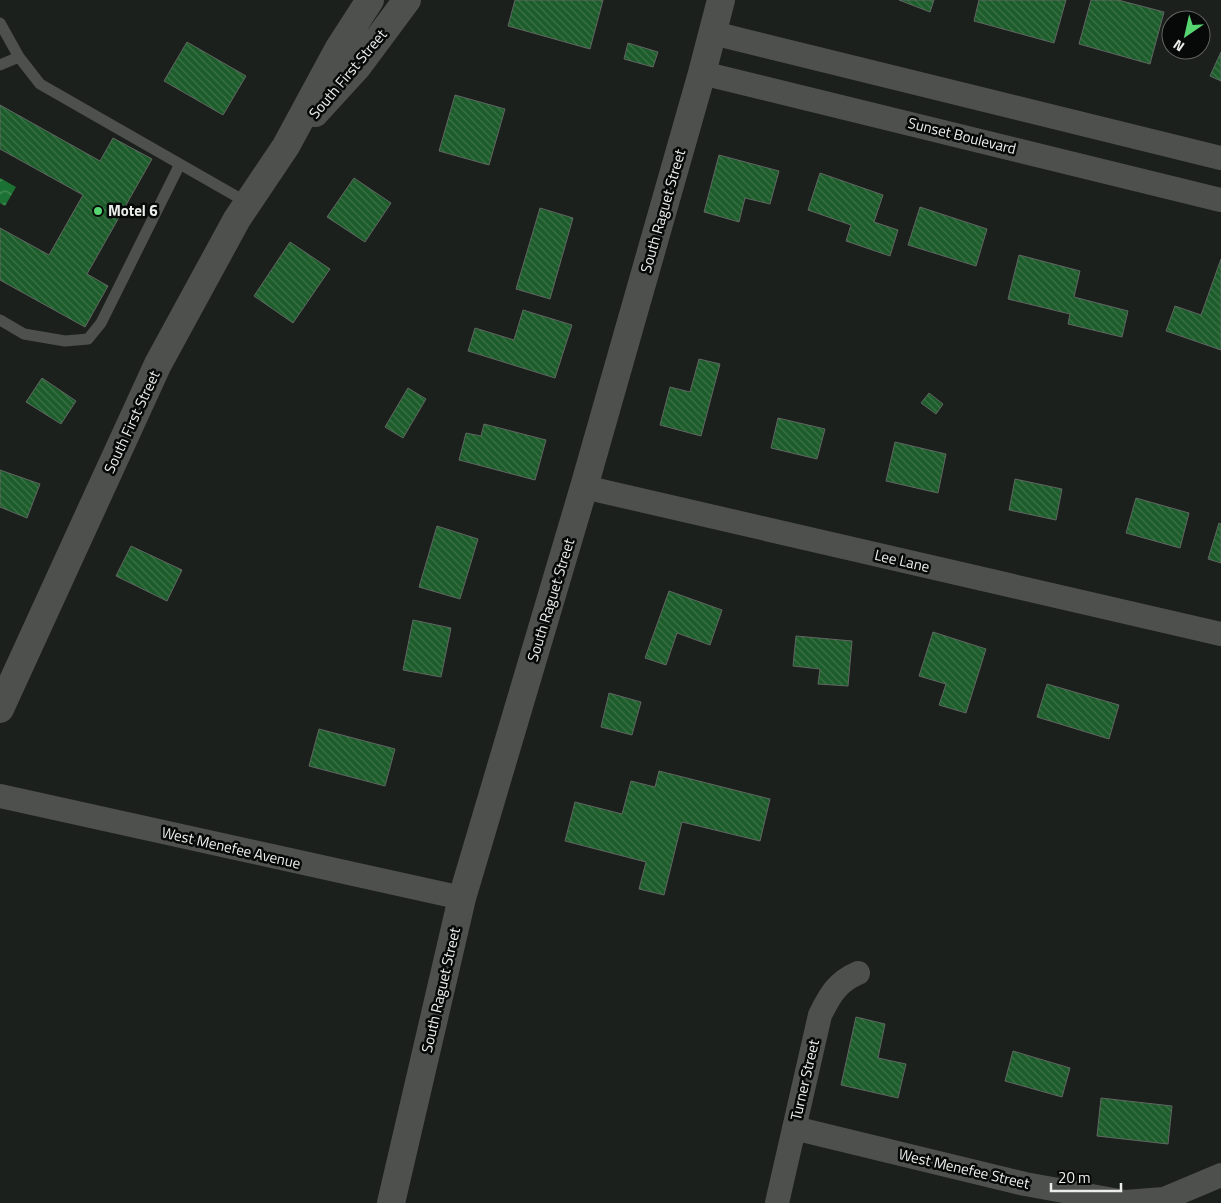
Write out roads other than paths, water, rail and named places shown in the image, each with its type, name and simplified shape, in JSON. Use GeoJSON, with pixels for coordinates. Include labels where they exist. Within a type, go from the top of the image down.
{"type":"FeatureCollection","features":[{"type":"Feature","properties":{"kind":"street","name":"South First Street"},"geometry":{"type":"LineString","coordinates":[[286,146],[358,66],[407,0]]}},
{"type":"Feature","properties":{"kind":"street","name":"South Raguet Street"},"geometry":{"type":"LineString","coordinates":[[391,1203],[462,898],[584,488],[721,0]]}},
{"type":"Feature","properties":{"kind":"street","name":"South First Street"},"geometry":{"type":"LineString","coordinates":[[0,710],[158,364],[198,289],[248,203],[286,146],[365,4]]}},
{"type":"Feature","properties":{"kind":"street"},"geometry":{"type":"LineString","coordinates":[[713,33],[1221,158]]}},
{"type":"Feature","properties":{"kind":"street","name":"Sunset Boulevard"},"geometry":{"type":"LineString","coordinates":[[702,73],[1221,200]]}},
{"type":"Feature","properties":{"kind":"street","name":"Lee Lane"},"geometry":{"type":"LineString","coordinates":[[584,488],[1221,634]]}},
{"type":"Feature","properties":{"kind":"street","name":"West Menefee Avenue"},"geometry":{"type":"LineString","coordinates":[[0,796],[462,898]]}},
{"type":"Feature","properties":{"kind":"street","name":"Turner Street"},"geometry":{"type":"LineString","coordinates":[[776,1203],[820,1015],[830,994],[847,978],[858,973]]}},
{"type":"Feature","properties":{"kind":"street","name":"West Menefee Street"},"geometry":{"type":"LineString","coordinates":[[794,1128],[1025,1184],[1126,1202],[1164,1199],[1221,1175]]}},
{"type":"Feature","properties":{"kind":"lane"},"geometry":{"type":"LineString","coordinates":[[0,23],[19,57],[40,84],[248,203]]}},
{"type":"Feature","properties":{"kind":"lane"},"geometry":{"type":"LineString","coordinates":[[0,65],[19,57]]}},
{"type":"Feature","properties":{"kind":"lane"},"geometry":{"type":"LineString","coordinates":[[0,320],[24,334],[65,341],[88,339],[101,323],[180,164]]}},
{"type":"Feature","properties":{"kind":"water"},"geometry":{"type":"Polygon","coordinates":[[[0,178],[16,187],[5,206],[0,203],[0,178]]]}},
{"type":"Feature","properties":{"kind":"place","name":"Motel 6"},"geometry":{"type":"Point","coordinates":[98,211]}}]}
